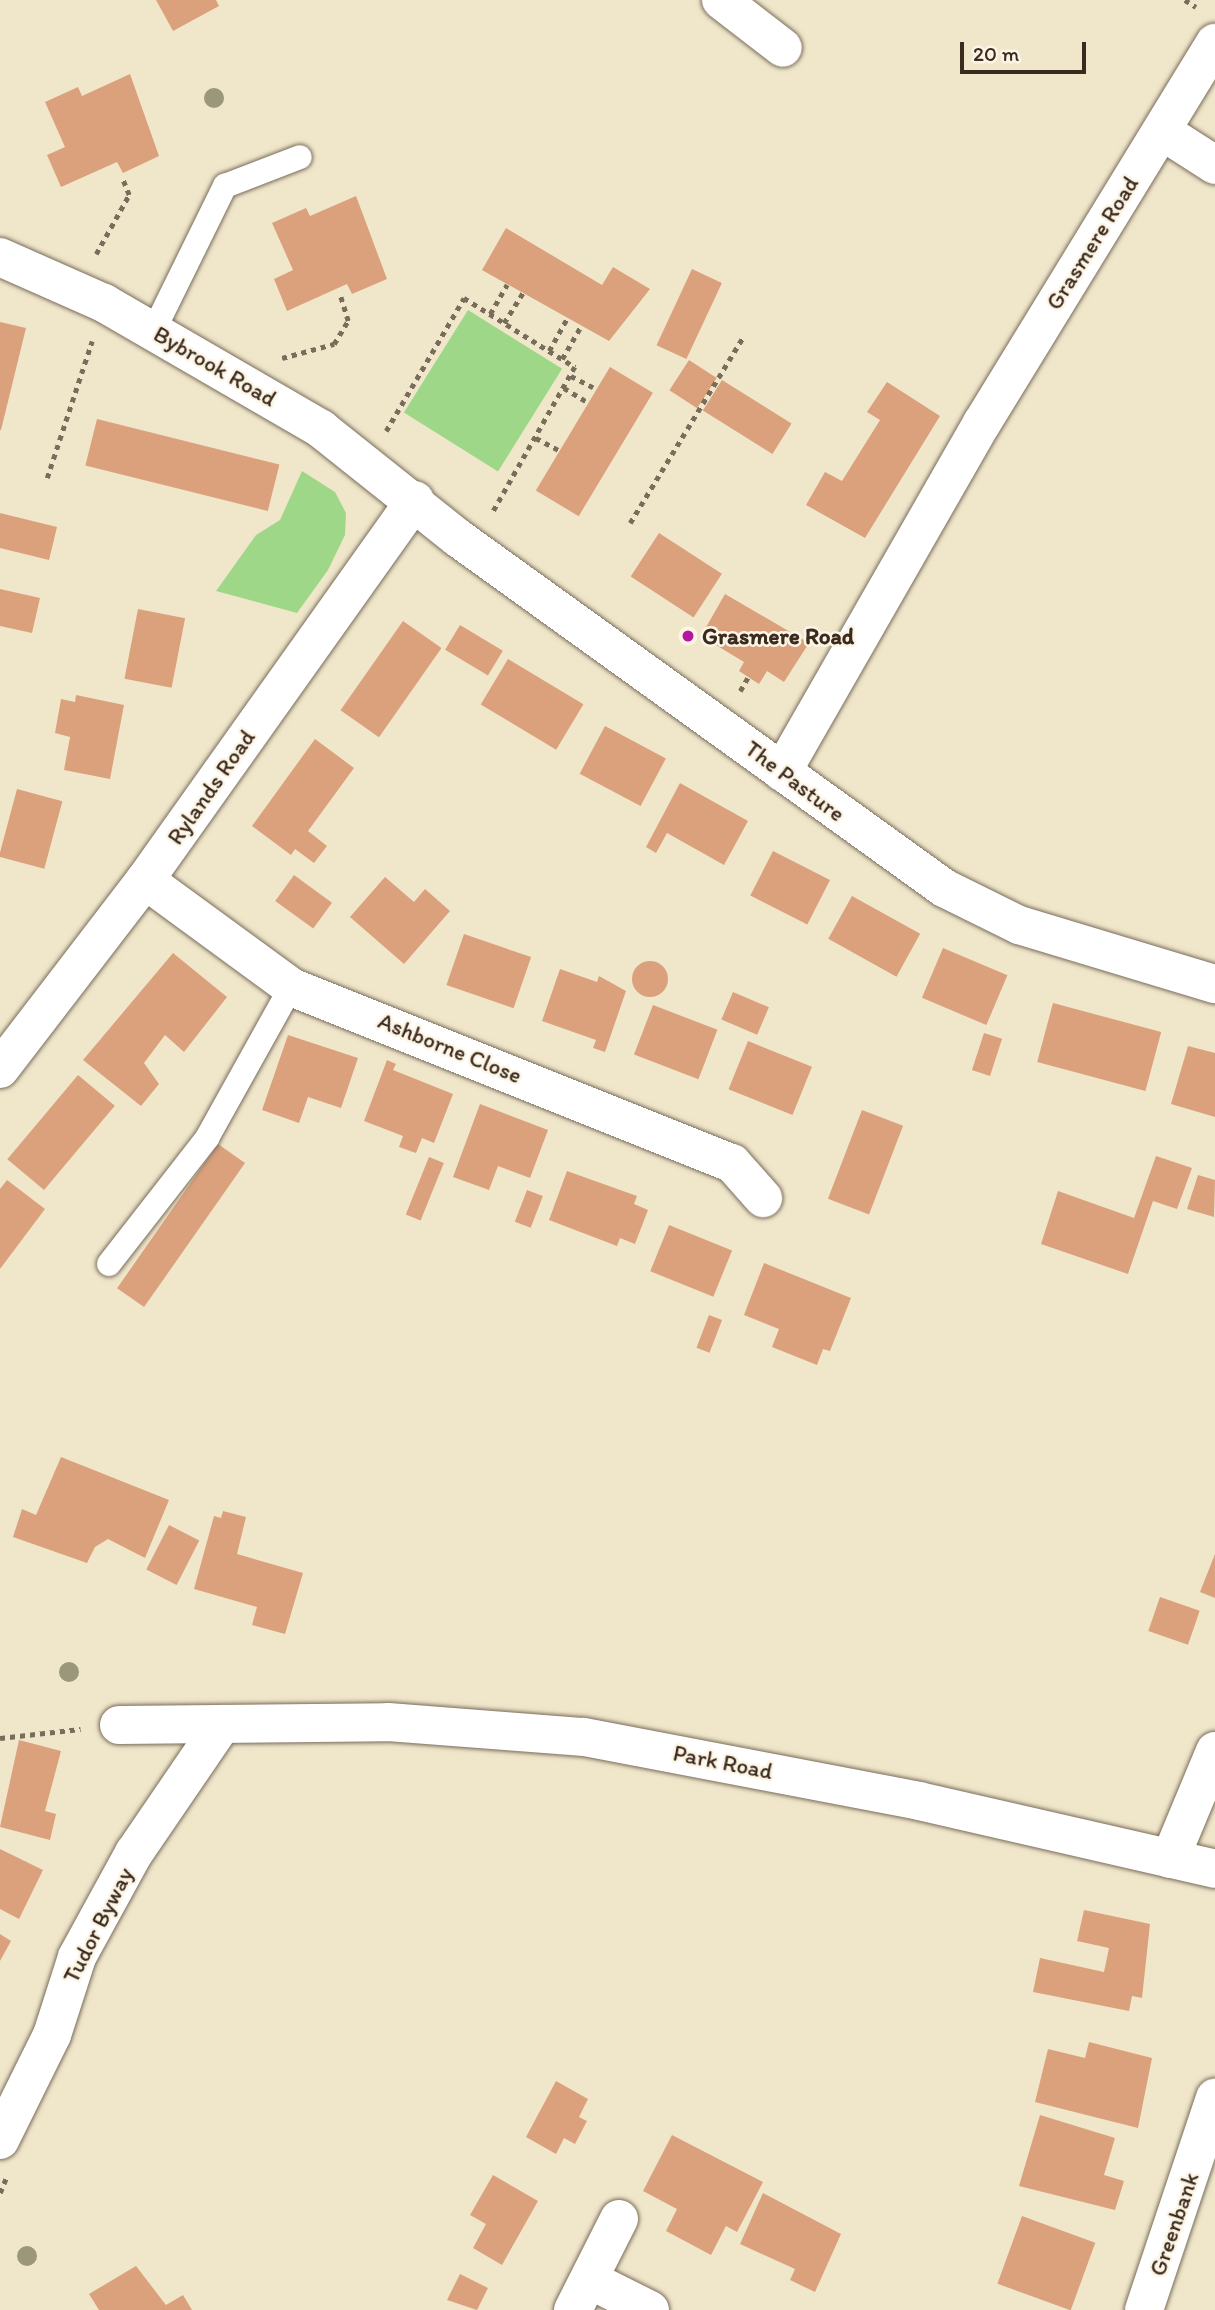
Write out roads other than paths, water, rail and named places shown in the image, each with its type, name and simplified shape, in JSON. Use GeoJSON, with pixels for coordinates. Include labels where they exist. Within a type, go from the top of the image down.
{"type":"FeatureCollection","features":[{"type":"Feature","properties":{"kind":"street"},"geometry":{"type":"LineString","coordinates":[[728,2],[783,48]]}},
{"type":"Feature","properties":{"kind":"street","name":"Grasmere Road"},"geometry":{"type":"LineString","coordinates":[[782,772],[982,423],[1215,43]]}},
{"type":"Feature","properties":{"kind":"street"},"geometry":{"type":"LineString","coordinates":[[1162,131],[1215,165]]}},
{"type":"Feature","properties":{"kind":"street","name":"Bybrook Road"},"geometry":{"type":"LineString","coordinates":[[0,257],[90,296],[245,380],[415,500]]}},
{"type":"Feature","properties":{"kind":"street","name":"The Pasture"},"geometry":{"type":"LineString","coordinates":[[415,500],[472,548],[944,888],[1019,925],[1215,984]]}},
{"type":"Feature","properties":{"kind":"street","name":"Rylands Road"},"geometry":{"type":"LineString","coordinates":[[0,1069],[145,880],[415,500]]}},
{"type":"Feature","properties":{"kind":"street","name":"Ashborne Close"},"geometry":{"type":"LineString","coordinates":[[145,880],[291,987],[732,1163],[763,1198]]}},
{"type":"Feature","properties":{"kind":"street","name":"Park Road"},"geometry":{"type":"LineString","coordinates":[[119,1725],[388,1722],[584,1737],[919,1801],[1215,1869]]}},
{"type":"Feature","properties":{"kind":"street","name":"Tudor Byway"},"geometry":{"type":"LineString","coordinates":[[0,2140],[52,2035],[77,1957],[134,1853],[222,1724]]}},
{"type":"Feature","properties":{"kind":"street"},"geometry":{"type":"LineString","coordinates":[[1170,1859],[1215,1751]]}},
{"type":"Feature","properties":{"kind":"street","name":"Greenbank"},"geometry":{"type":"LineString","coordinates":[[1144,2310],[1215,2098]]}},
{"type":"Feature","properties":{"kind":"street"},"geometry":{"type":"LineString","coordinates":[[619,2219],[581,2295],[650,2310]]}},
{"type":"Feature","properties":{"kind":"lane"},"geometry":{"type":"LineString","coordinates":[[154,330],[225,186],[300,157]]}},
{"type":"Feature","properties":{"kind":"lane"},"geometry":{"type":"LineString","coordinates":[[109,1264],[207,1138],[291,987]]}},
{"type":"Feature","properties":{"kind":"place","name":"Grasmere Road"},"geometry":{"type":"Point","coordinates":[688,636]}}]}
